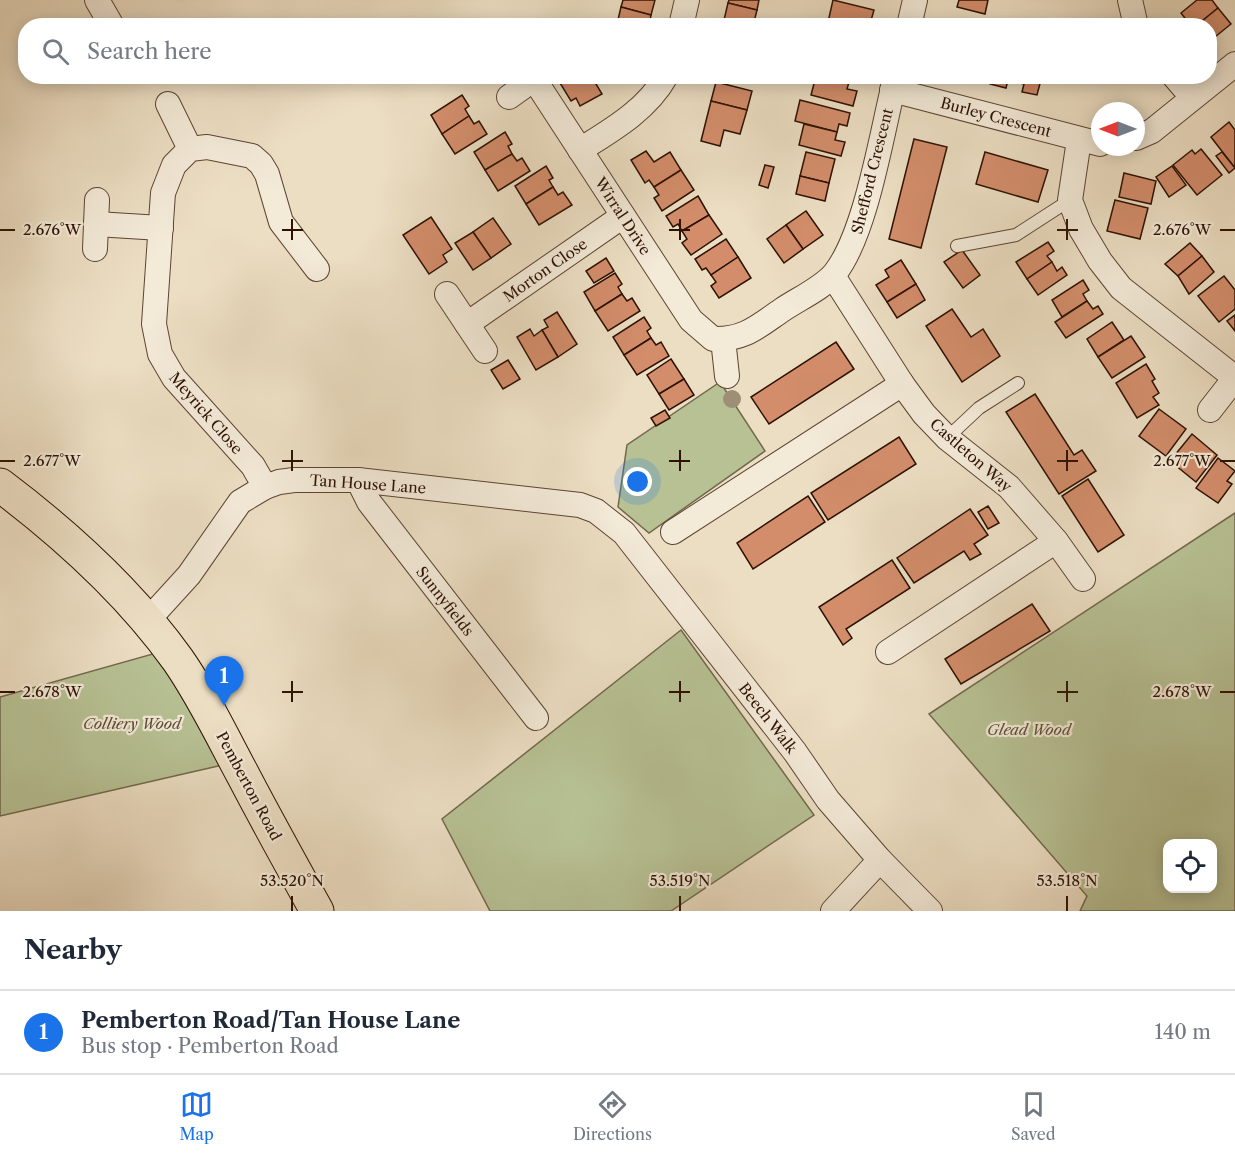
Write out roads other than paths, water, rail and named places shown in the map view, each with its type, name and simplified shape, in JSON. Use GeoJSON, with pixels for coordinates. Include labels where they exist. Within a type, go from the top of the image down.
{"type":"FeatureCollection","features":[{"type":"Feature","properties":{"kind":"main road","name":"Pemberton Road"},"geometry":{"type":"LineString","coordinates":[[0,485],[29,507],[101,572],[148,621],[178,661],[205,703],[317,911]]}},
{"type":"Feature","properties":{"kind":"street"},"geometry":{"type":"LineString","coordinates":[[97,0],[107,18]]}},
{"type":"Feature","properties":{"kind":"street"},"geometry":{"type":"LineString","coordinates":[[683,18],[687,0]]}},
{"type":"Feature","properties":{"kind":"street"},"geometry":{"type":"LineString","coordinates":[[911,18],[915,0]]}},
{"type":"Feature","properties":{"kind":"street"},"geometry":{"type":"LineString","coordinates":[[1130,0],[1134,18]]}},
{"type":"Feature","properties":{"kind":"street"},"geometry":{"type":"LineString","coordinates":[[1217,82],[1231,73]]}},
{"type":"Feature","properties":{"kind":"street","name":"Wirral Drive"},"geometry":{"type":"LineString","coordinates":[[509,98],[526,84]]}},
{"type":"Feature","properties":{"kind":"street","name":"Wirral Drive"},"geometry":{"type":"LineString","coordinates":[[537,84],[691,320],[713,339],[723,339]]}},
{"type":"Feature","properties":{"kind":"street"},"geometry":{"type":"LineString","coordinates":[[580,150],[628,119],[654,94],[661,84]]}},
{"type":"Feature","properties":{"kind":"street","name":"Shefford Crescent"},"geometry":{"type":"LineString","coordinates":[[723,339],[744,336],[833,276],[849,251],[859,227],[894,84]]}},
{"type":"Feature","properties":{"kind":"street","name":"Burley Crescent"},"geometry":{"type":"LineString","coordinates":[[897,84],[1090,142]]}},
{"type":"Feature","properties":{"kind":"street"},"geometry":{"type":"LineString","coordinates":[[1181,84],[1192,97]]}},
{"type":"Feature","properties":{"kind":"street"},"geometry":{"type":"LineString","coordinates":[[1145,134],[1152,131],[1192,97],[1213,84]]}},
{"type":"Feature","properties":{"kind":"street"},"geometry":{"type":"LineString","coordinates":[[168,104],[190,149],[223,148],[252,156],[261,164],[267,174],[281,222],[317,269]]}},
{"type":"Feature","properties":{"kind":"street"},"geometry":{"type":"LineString","coordinates":[[1090,142],[1070,200],[1081,229],[1121,288],[1234,377],[1210,410]]}},
{"type":"Feature","properties":{"kind":"street","name":"Meyrick Close"},"geometry":{"type":"LineString","coordinates":[[190,149],[181,155],[169,174],[163,193],[154,324],[160,354],[174,378],[253,466],[265,487]]}},
{"type":"Feature","properties":{"kind":"street"},"geometry":{"type":"LineString","coordinates":[[95,249],[97,200]]}},
{"type":"Feature","properties":{"kind":"street","name":"Morton Close"},"geometry":{"type":"LineString","coordinates":[[467,324],[623,216]]}},
{"type":"Feature","properties":{"kind":"street"},"geometry":{"type":"LineString","coordinates":[[96,225],[161,228]]}},
{"type":"Feature","properties":{"kind":"street","name":"Castleton Way"},"geometry":{"type":"LineString","coordinates":[[833,276],[902,384],[924,414],[947,438],[1009,487],[1056,541],[1083,579]]}},
{"type":"Feature","properties":{"kind":"street"},"geometry":{"type":"LineString","coordinates":[[447,294],[485,351]]}},
{"type":"Feature","properties":{"kind":"street"},"geometry":{"type":"LineString","coordinates":[[723,339],[727,376]]}},
{"type":"Feature","properties":{"kind":"street"},"geometry":{"type":"LineString","coordinates":[[674,532],[902,384]]}},
{"type":"Feature","properties":{"kind":"street","name":"Tan House Lane"},"geometry":{"type":"LineString","coordinates":[[148,621],[189,575],[240,502],[265,487],[294,480],[358,480],[562,502],[580,505],[611,521]]}},
{"type":"Feature","properties":{"kind":"street","name":"Sunnyfields"},"geometry":{"type":"LineString","coordinates":[[358,480],[369,502],[536,718]]}},
{"type":"Feature","properties":{"kind":"street","name":"Beech Walk"},"geometry":{"type":"LineString","coordinates":[[611,521],[624,533],[781,734],[828,800],[880,860],[930,911]]}},
{"type":"Feature","properties":{"kind":"street"},"geometry":{"type":"LineString","coordinates":[[888,652],[1056,541]]}},
{"type":"Feature","properties":{"kind":"street"},"geometry":{"type":"LineString","coordinates":[[833,911],[880,860]]}},
{"type":"Feature","properties":{"kind":"lane"},"geometry":{"type":"LineString","coordinates":[[957,246],[1016,235],[1070,200]]}},
{"type":"Feature","properties":{"kind":"lane"},"geometry":{"type":"LineString","coordinates":[[947,438],[979,408],[1018,383]]}},
{"type":"Feature","properties":{"kind":"place","name":"Pemberton Road/Tan House Lane"},"geometry":{"type":"Point","coordinates":[224,706]}},
{"type":"Feature","properties":{"kind":"park label","name":"Colliery Wood"},"geometry":{"type":"Point","coordinates":[132,723]}},
{"type":"Feature","properties":{"kind":"park label","name":"Glead Wood"},"geometry":{"type":"Point","coordinates":[1029,729]}}]}
